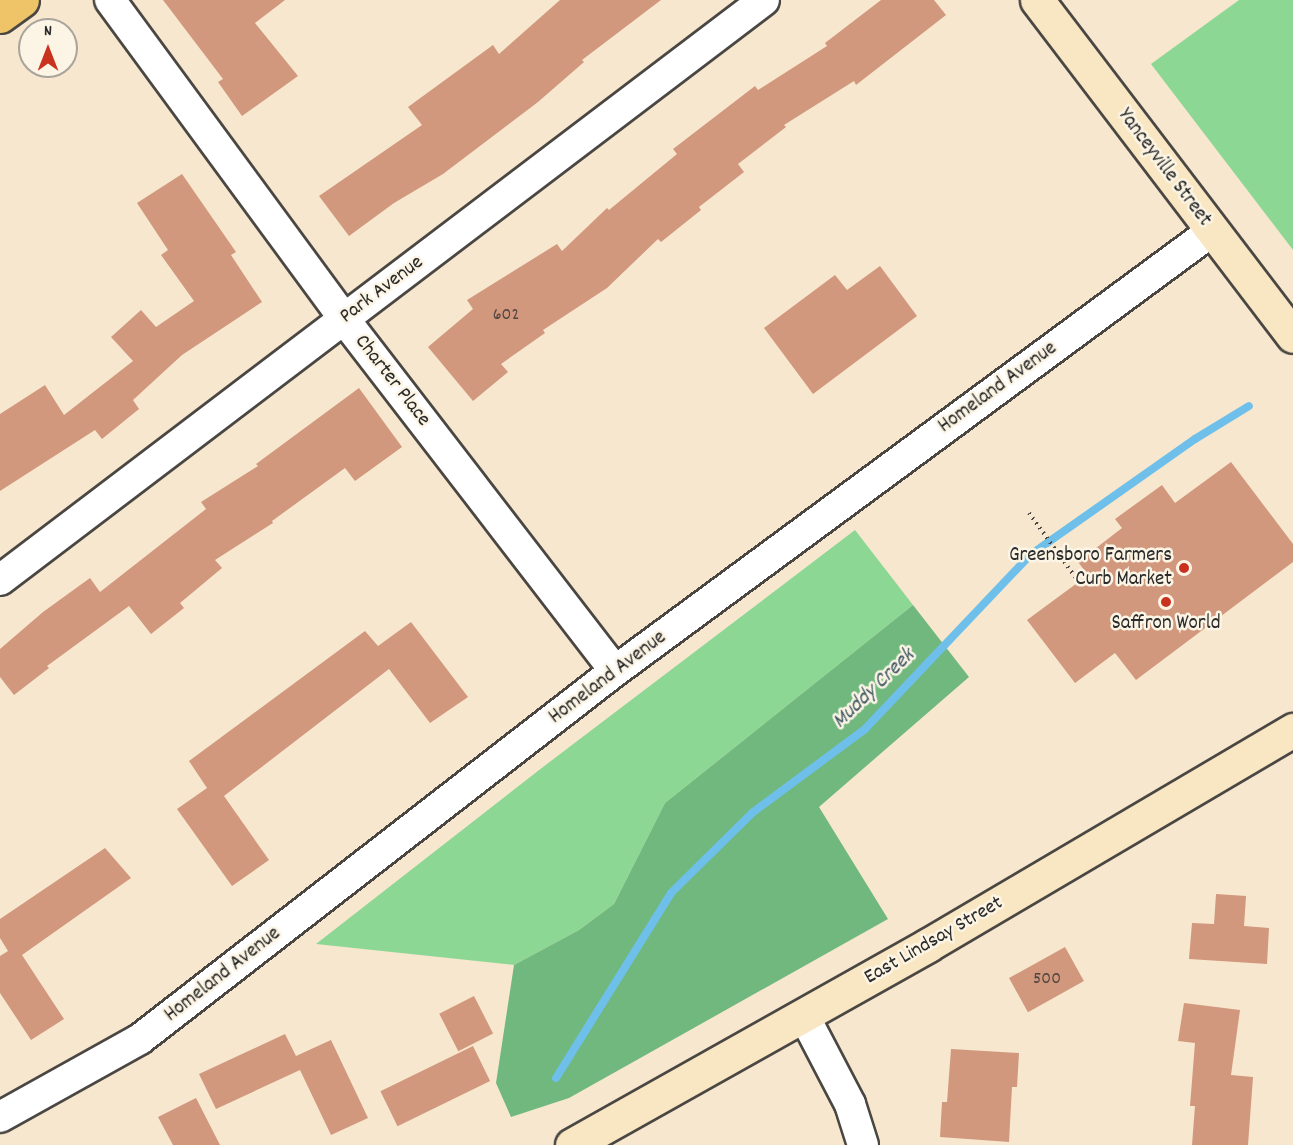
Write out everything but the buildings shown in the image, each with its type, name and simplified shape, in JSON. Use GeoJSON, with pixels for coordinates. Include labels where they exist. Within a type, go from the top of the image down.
{"type":"FeatureCollection","features":[{"type":"Feature","properties":{"kind":"main road"},"geometry":{"type":"LineString","coordinates":[[0,16],[22,0]]}},
{"type":"Feature","properties":{"kind":"street","name":"Charter Place"},"geometry":{"type":"LineString","coordinates":[[110,0],[344,318],[615,671]]}},
{"type":"Feature","properties":{"kind":"street","name":"Park Avenue"},"geometry":{"type":"LineString","coordinates":[[0,580],[764,0]]}},
{"type":"Feature","properties":{"kind":"street","name":"Yanceyville Street"},"geometry":{"type":"LineString","coordinates":[[1037,0],[1293,336]]}},
{"type":"Feature","properties":{"kind":"street","name":"Homeland Avenue"},"geometry":{"type":"LineString","coordinates":[[0,1117],[140,1039],[615,671],[1212,231]]}},
{"type":"Feature","properties":{"kind":"street","name":"East Lindsay Street"},"geometry":{"type":"LineString","coordinates":[[572,1145],[804,1016],[1293,730]]}},
{"type":"Feature","properties":{"kind":"street"},"geometry":{"type":"LineString","coordinates":[[804,1016],[850,1104],[863,1145]]}},
{"type":"Feature","properties":{"kind":"path"},"geometry":{"type":"LineString","coordinates":[[1029,513],[1078,581]]}},
{"type":"Feature","properties":{"kind":"green space"},"geometry":{"type":"Polygon","coordinates":[[[1239,0],[1293,0],[1293,250],[1151,64],[1239,0]]]}},
{"type":"Feature","properties":{"kind":"green space"},"geometry":{"type":"Polygon","coordinates":[[[855,530],[913,605],[665,803],[614,904],[579,930],[514,965],[316,944],[543,767],[855,530]]]}},
{"type":"Feature","properties":{"kind":"green space"},"geometry":{"type":"Polygon","coordinates":[[[913,605],[969,677],[819,807],[888,919],[569,1098],[511,1117],[496,1083],[514,965],[579,930],[614,904],[665,803],[913,605]]]}},
{"type":"Feature","properties":{"kind":"waterway","name":"Muddy Creek"},"geometry":{"type":"LineString","coordinates":[[556,1078],[671,893],[752,813],[865,729],[1030,555],[1195,439],[1249,406]]}},
{"type":"Feature","properties":{"kind":"place","name":"Greensboro Farmers Curb Market"},"geometry":{"type":"Point","coordinates":[1184,568]}},
{"type":"Feature","properties":{"kind":"place","name":"Saffron World"},"geometry":{"type":"Point","coordinates":[1166,602]}}]}
